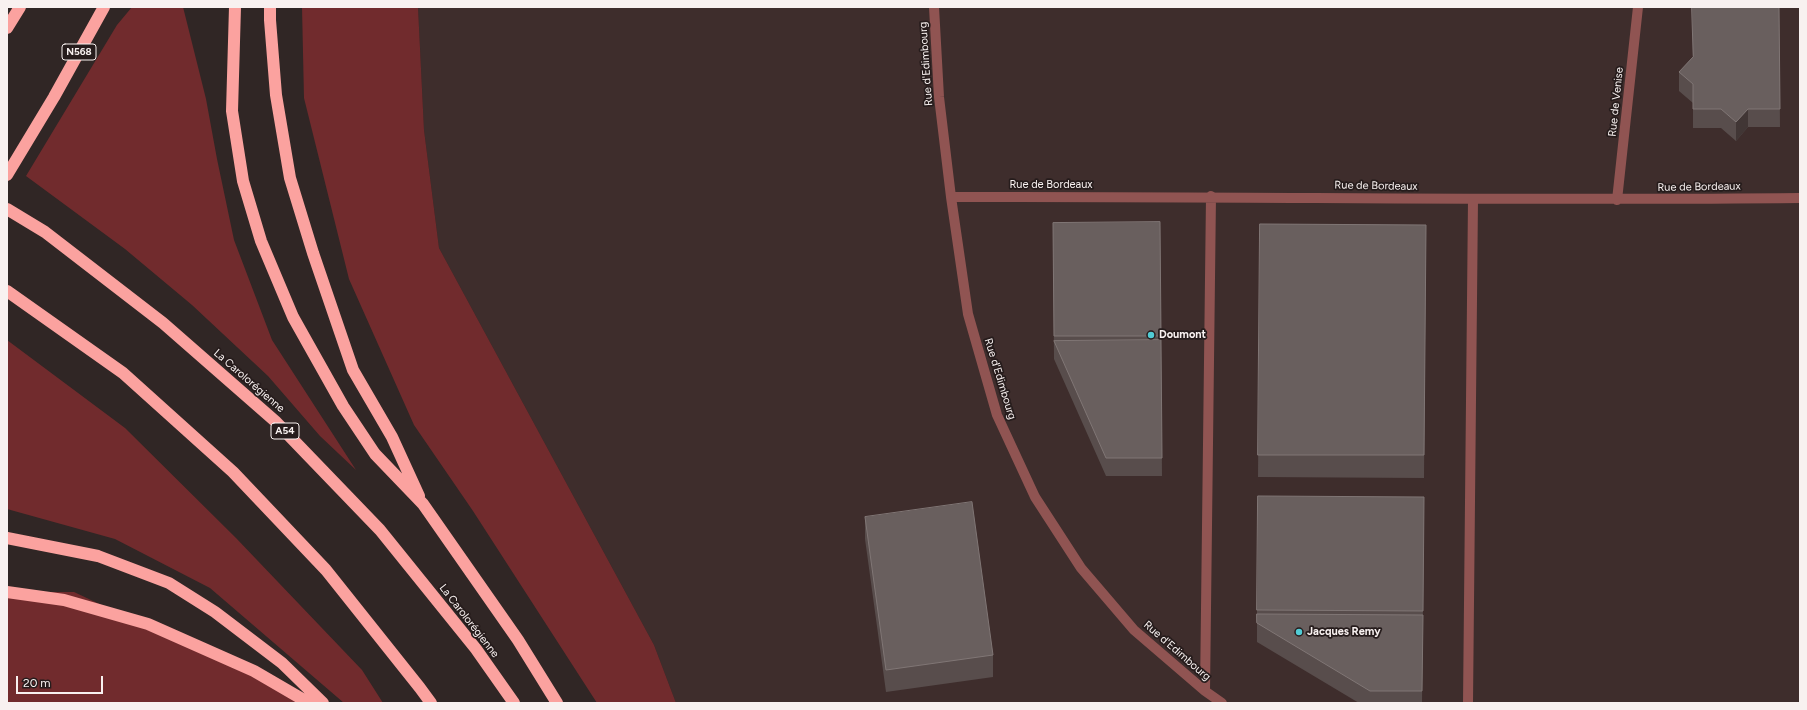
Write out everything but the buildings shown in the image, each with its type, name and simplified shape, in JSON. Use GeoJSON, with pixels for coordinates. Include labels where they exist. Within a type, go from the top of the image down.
{"type":"FeatureCollection","features":[{"type":"Feature","properties":{"kind":"highway"},"geometry":{"type":"LineString","coordinates":[[7,28],[20,7]]}},
{"type":"Feature","properties":{"kind":"highway","name":"N568"},"geometry":{"type":"LineString","coordinates":[[7,175],[54,97],[104,7]]}},
{"type":"Feature","properties":{"kind":"highway"},"geometry":{"type":"LineString","coordinates":[[235,7],[232,111],[243,181],[261,241],[294,317],[343,406],[375,454],[423,504],[518,640],[556,703]]}},
{"type":"Feature","properties":{"kind":"highway"},"geometry":{"type":"LineString","coordinates":[[270,7],[276,94],[290,178],[313,253],[353,370],[392,437],[423,504]]}},
{"type":"Feature","properties":{"kind":"highway","name":"La Carolorégienne"},"geometry":{"type":"LineString","coordinates":[[7,209],[45,232],[163,323],[275,421],[380,530],[476,649],[514,703]]}},
{"type":"Feature","properties":{"kind":"highway"},"geometry":{"type":"LineString","coordinates":[[7,291],[123,373],[233,472],[326,570],[431,703]]}},
{"type":"Feature","properties":{"kind":"highway"},"geometry":{"type":"LineString","coordinates":[[7,538],[98,556],[169,583],[216,612],[276,658],[323,703]]}},
{"type":"Feature","properties":{"kind":"highway"},"geometry":{"type":"LineString","coordinates":[[7,592],[64,600],[148,624],[254,671],[310,703]]}},
{"type":"Feature","properties":{"kind":"street","name":"Rue d'Edimbourg"},"geometry":{"type":"LineString","coordinates":[[934,7],[939,97],[951,197],[968,314],[997,415],[1035,497],[1081,568],[1134,630],[1205,691],[1222,703]]}},
{"type":"Feature","properties":{"kind":"street","name":"Rue de Venise"},"geometry":{"type":"LineString","coordinates":[[1617,200],[1638,7]]}},
{"type":"Feature","properties":{"kind":"street","name":"Rue de Bordeaux"},"geometry":{"type":"LineString","coordinates":[[951,197],[1211,196],[1617,200],[1800,198]]}},
{"type":"Feature","properties":{"kind":"street"},"geometry":{"type":"LineString","coordinates":[[1205,691],[1211,196]]}},
{"type":"Feature","properties":{"kind":"street"},"geometry":{"type":"LineString","coordinates":[[1468,703],[1473,199]]}},
{"type":"Feature","properties":{"kind":"shaded area"},"geometry":{"type":"Polygon","coordinates":[[[132,7],[183,7],[206,99],[234,240],[272,340],[356,470],[320,436],[268,376],[192,305],[125,249],[26,176],[117,25],[132,7]]]}},
{"type":"Feature","properties":{"kind":"shaded area"},"geometry":{"type":"Polygon","coordinates":[[[302,7],[418,7],[424,130],[439,248],[654,645],[676,703],[597,703],[473,511],[414,425],[349,279],[304,98],[302,7]]]}},
{"type":"Feature","properties":{"kind":"shaded area"},"geometry":{"type":"Polygon","coordinates":[[[418,7],[1800,7],[1800,703],[676,703],[654,645],[439,248],[424,130],[418,7]]]}},
{"type":"Feature","properties":{"kind":"shaded area"},"geometry":{"type":"Polygon","coordinates":[[[7,340],[125,428],[236,538],[362,670],[383,703],[344,703],[210,588],[115,539],[7,509],[7,340]]]}},
{"type":"Feature","properties":{"kind":"shaded area"},"geometry":{"type":"Polygon","coordinates":[[[7,592],[74,592],[309,703],[7,703],[7,592]]]}},
{"type":"Feature","properties":{"kind":"place","name":"Doumont"},"geometry":{"type":"Point","coordinates":[1151,335]}},
{"type":"Feature","properties":{"kind":"place","name":"Jacques Remy"},"geometry":{"type":"Point","coordinates":[1299,632]}}]}
